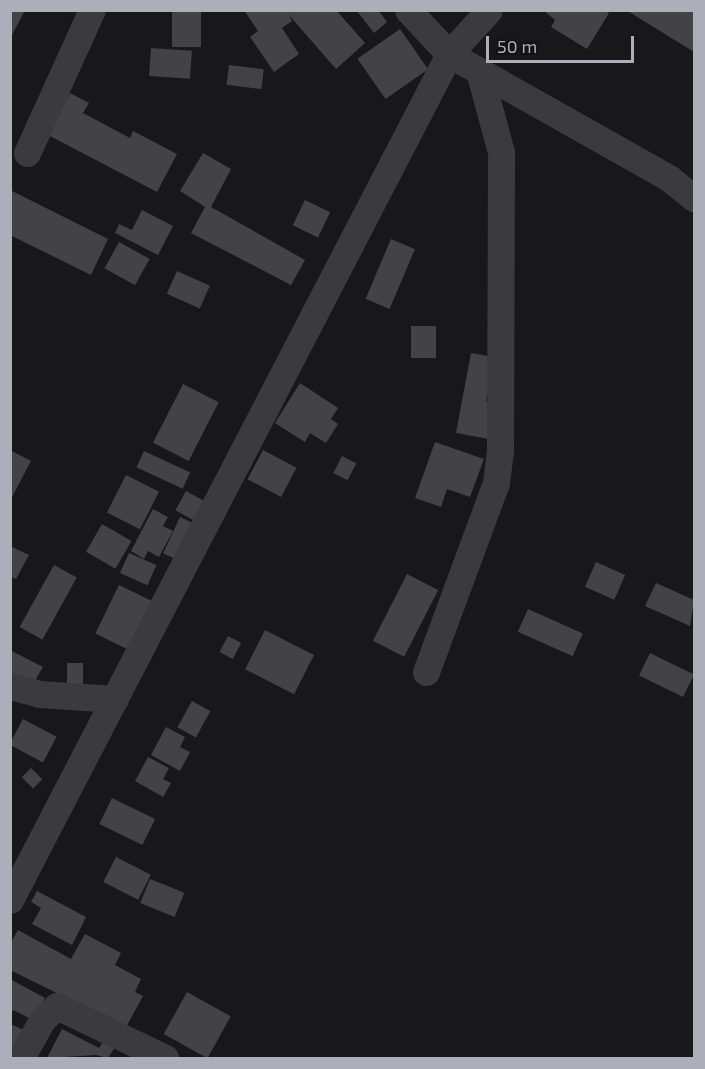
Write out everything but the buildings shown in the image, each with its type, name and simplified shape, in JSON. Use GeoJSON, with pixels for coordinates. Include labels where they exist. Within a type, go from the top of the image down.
{"type":"FeatureCollection","features":[{"type":"Feature","properties":{"kind":"street"},"geometry":{"type":"LineString","coordinates":[[27,153],[92,10]]}},
{"type":"Feature","properties":{"kind":"street"},"geometry":{"type":"LineString","coordinates":[[408,10],[449,54],[669,178],[694,198]]}},
{"type":"Feature","properties":{"kind":"street"},"geometry":{"type":"LineString","coordinates":[[10,900],[449,54],[489,10]]}},
{"type":"Feature","properties":{"kind":"street"},"geometry":{"type":"LineString","coordinates":[[426,672],[496,483],[500,452],[501,152],[479,71]]}},
{"type":"Feature","properties":{"kind":"street"},"geometry":{"type":"LineString","coordinates":[[10,686],[39,693],[115,699]]}},
{"type":"Feature","properties":{"kind":"street"},"geometry":{"type":"LineString","coordinates":[[21,1059],[42,1020],[57,1006],[165,1059]]}}]}
